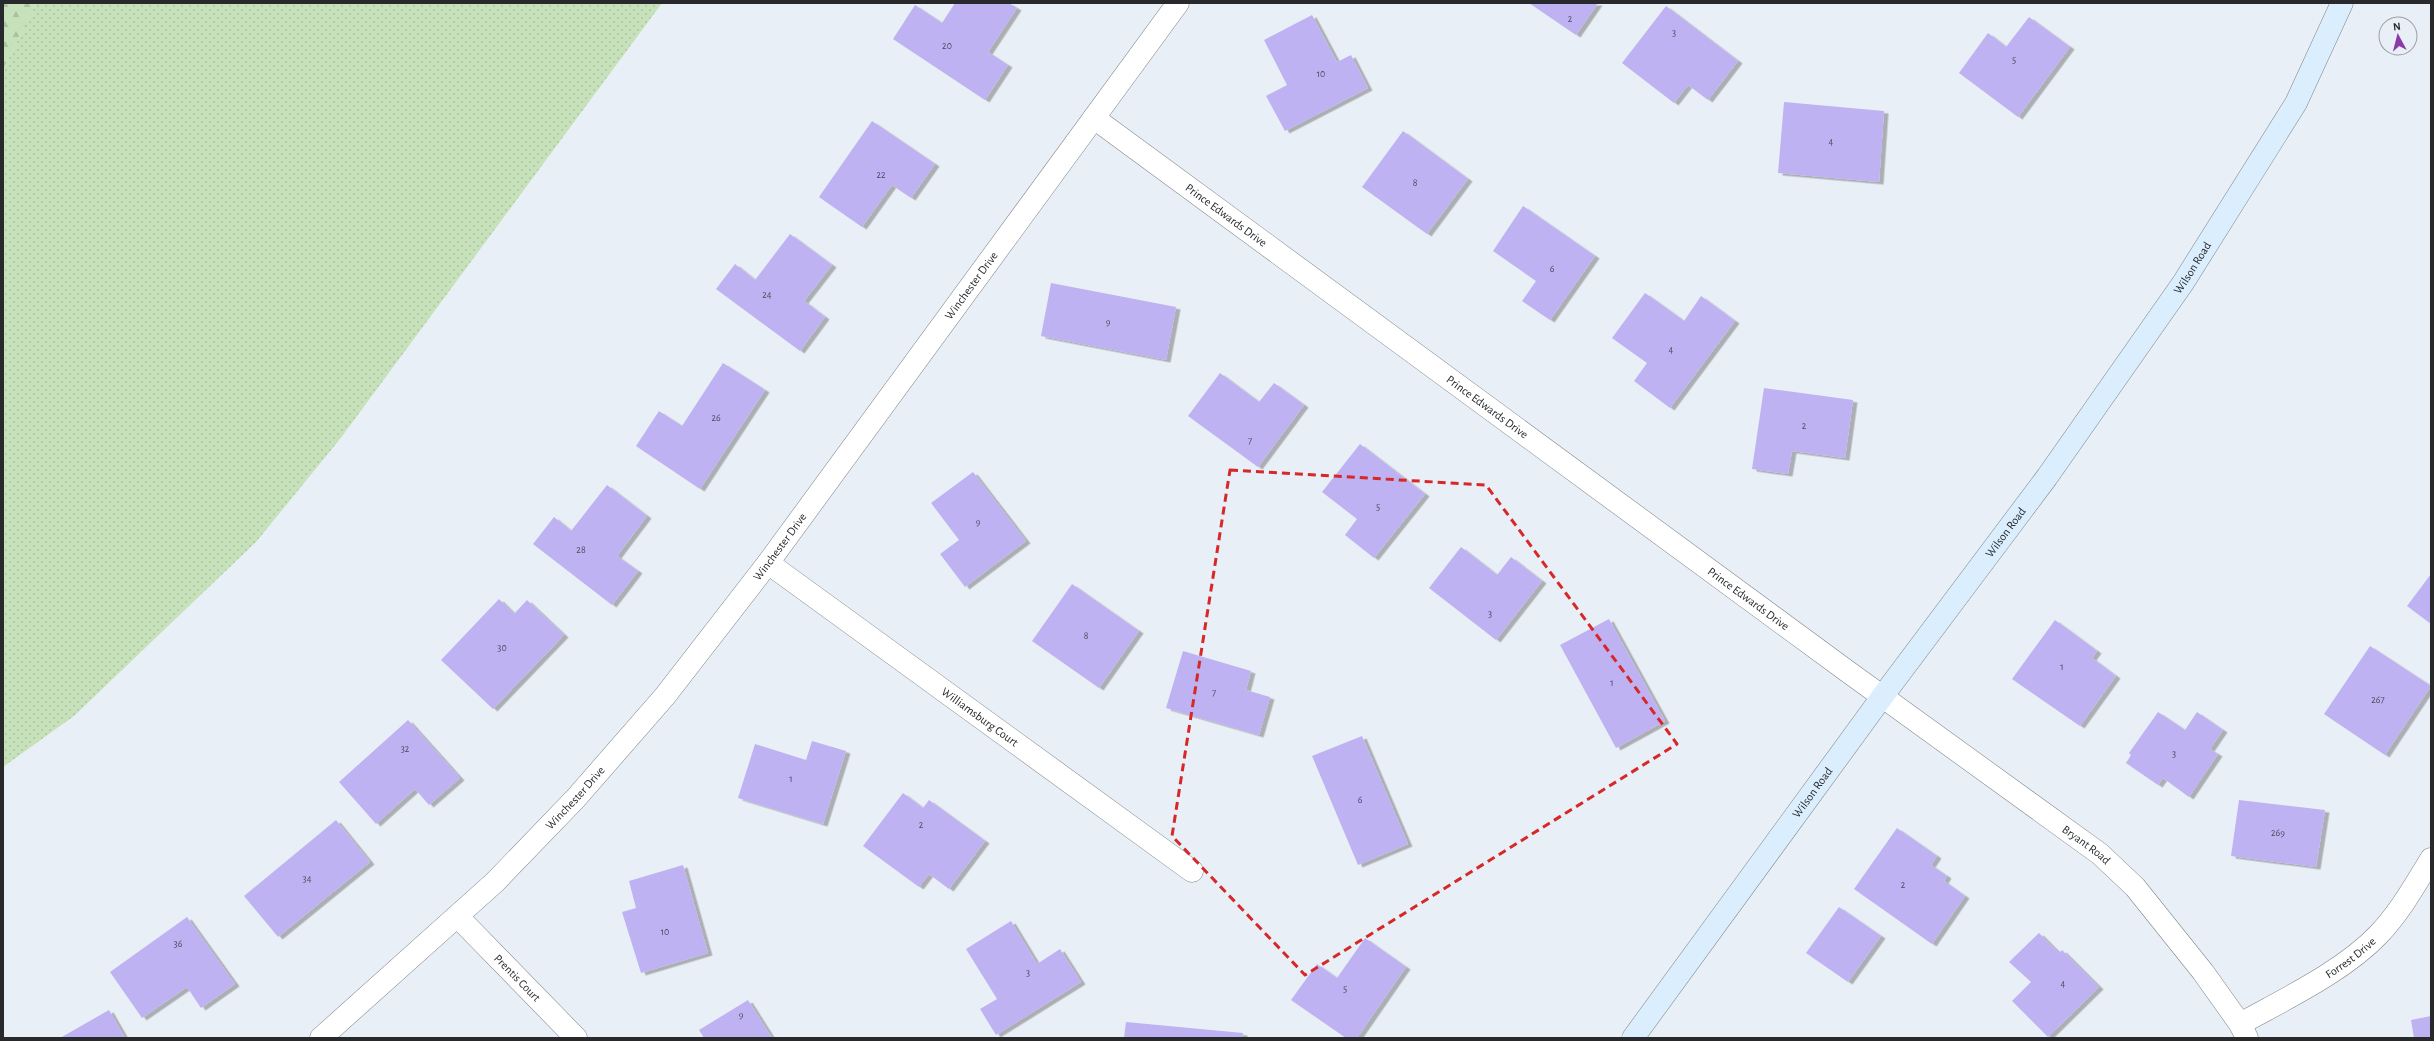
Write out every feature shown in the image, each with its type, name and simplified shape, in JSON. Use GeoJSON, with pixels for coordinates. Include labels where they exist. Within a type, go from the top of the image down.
{"type":"FeatureCollection","features":[{"type":"Feature","properties":{"kind":"street","name":"Winchester Drive"},"geometry":{"type":"LineString","coordinates":[[321,1038],[458,917],[530,847],[606,764],[677,681],[768,563],[862,431],[1178,3]]}},
{"type":"Feature","properties":{"kind":"street","name":"Wilson Road"},"geometry":{"type":"LineString","coordinates":[[1633,1038],[1882,697],[2047,477],[2183,283],[2296,103],[2342,3]]}},
{"type":"Feature","properties":{"kind":"street","name":"Prince Edwards Drive"},"geometry":{"type":"LineString","coordinates":[[1094,118],[1882,697]]}},
{"type":"Feature","properties":{"kind":"street","name":"Williamsburg Court"},"geometry":{"type":"LineString","coordinates":[[768,563],[1192,871]]}},
{"type":"Feature","properties":{"kind":"street","name":"Bryant Road"},"geometry":{"type":"LineString","coordinates":[[1882,697],[2100,854],[2140,893],[2203,972],[2244,1031]]}},
{"type":"Feature","properties":{"kind":"street","name":"Forrest Drive"},"geometry":{"type":"LineString","coordinates":[[2244,1031],[2341,964],[2378,935],[2406,901],[2431,859]]}},
{"type":"Feature","properties":{"kind":"street","name":"Prentis Court"},"geometry":{"type":"LineString","coordinates":[[458,917],[576,1038]]}},
{"type":"Feature","properties":{"kind":"highlighted area"},"geometry":{"type":"Polygon","coordinates":[[[1230,470],[1486,485],[1677,744],[1305,975],[1172,836],[1230,470]]]}},
{"type":"Feature","properties":{"kind":"green space"},"geometry":{"type":"Polygon","coordinates":[[[3,3],[36,3],[3,69],[3,3]]]}},
{"type":"Feature","properties":{"kind":"green space"},"geometry":{"type":"Polygon","coordinates":[[[36,3],[662,3],[340,439],[256,542],[74,716],[3,767],[3,69],[36,3]]]}},
{"type":"Feature","properties":{"kind":"building"},"geometry":{"type":"Polygon","coordinates":[[[955,3],[1009,3],[1017,8],[988,52],[1008,65],[985,100],[893,39],[915,5],[942,23],[955,3]]]}},
{"type":"Feature","properties":{"kind":"building"},"geometry":{"type":"Polygon","coordinates":[[[1529,3],[1598,3],[1576,35],[1529,3]]]}},
{"type":"Feature","properties":{"kind":"building"},"geometry":{"type":"Polygon","coordinates":[[[1666,6],[1738,61],[1708,100],[1688,85],[1674,103],[1622,63],[1666,6]]]}},
{"type":"Feature","properties":{"kind":"building"},"geometry":{"type":"Polygon","coordinates":[[[1312,15],[1337,62],[1351,55],[1368,88],[1285,131],[1266,96],[1287,85],[1264,40],[1312,15]]]}},
{"type":"Feature","properties":{"kind":"building"},"geometry":{"type":"Polygon","coordinates":[[[2029,17],[2070,47],[2018,117],[1959,73],[1988,33],[2006,47],[2029,17]]]}},
{"type":"Feature","properties":{"kind":"building"},"geometry":{"type":"Polygon","coordinates":[[[1784,102],[1884,111],[1879,182],[1778,173],[1784,102]]]}},
{"type":"Feature","properties":{"kind":"building"},"geometry":{"type":"Polygon","coordinates":[[[872,121],[935,164],[911,198],[892,185],[862,227],[819,197],[872,121]]]}},
{"type":"Feature","properties":{"kind":"building"},"geometry":{"type":"Polygon","coordinates":[[[1403,131],[1468,179],[1427,234],[1362,187],[1403,131]]]}},
{"type":"Feature","properties":{"kind":"building"},"geometry":{"type":"Polygon","coordinates":[[[1523,206],[1595,256],[1550,320],[1522,301],[1536,281],[1493,251],[1523,206]]]}},
{"type":"Feature","properties":{"kind":"building"},"geometry":{"type":"Polygon","coordinates":[[[790,234],[832,265],[804,301],[825,317],[800,351],[716,289],[735,264],[755,280],[790,234]]]}},
{"type":"Feature","properties":{"kind":"building"},"geometry":{"type":"Polygon","coordinates":[[[1051,283],[1176,307],[1166,360],[1041,336],[1051,283]]]}},
{"type":"Feature","properties":{"kind":"building"},"geometry":{"type":"Polygon","coordinates":[[[1645,293],[1684,321],[1701,296],[1735,321],[1670,408],[1634,381],[1647,363],[1612,338],[1645,293]]]}},
{"type":"Feature","properties":{"kind":"building"},"geometry":{"type":"Polygon","coordinates":[[[723,363],[765,390],[700,489],[636,446],[659,411],[682,426],[723,363]]]}},
{"type":"Feature","properties":{"kind":"building"},"geometry":{"type":"Polygon","coordinates":[[[1220,373],[1259,402],[1274,383],[1304,405],[1258,467],[1188,416],[1220,373]]]}},
{"type":"Feature","properties":{"kind":"building"},"geometry":{"type":"Polygon","coordinates":[[[1764,388],[1853,400],[1845,458],[1792,451],[1788,474],[1752,469],[1764,388]]]}},
{"type":"Feature","properties":{"kind":"building"},"geometry":{"type":"Polygon","coordinates":[[[1360,444],[1425,494],[1374,558],[1345,535],[1357,519],[1322,492],[1360,444]]]}},
{"type":"Feature","properties":{"kind":"building"},"geometry":{"type":"Polygon","coordinates":[[[973,472],[1026,541],[965,587],[940,554],[959,540],[931,503],[973,472]]]}},
{"type":"Feature","properties":{"kind":"building"},"geometry":{"type":"Polygon","coordinates":[[[607,485],[647,516],[617,556],[638,571],[612,605],[533,544],[554,517],[571,531],[607,485]]]}},
{"type":"Feature","properties":{"kind":"building"},"geometry":{"type":"Polygon","coordinates":[[[1461,547],[1497,575],[1511,557],[1542,581],[1496,640],[1429,588],[1461,547]]]}},
{"type":"Feature","properties":{"kind":"building"},"geometry":{"type":"Polygon","coordinates":[[[2431,574],[2431,624],[2407,606],[2431,574]]]}},
{"type":"Feature","properties":{"kind":"building"},"geometry":{"type":"Polygon","coordinates":[[[1072,584],[1139,631],[1099,688],[1032,641],[1072,584]]]}},
{"type":"Feature","properties":{"kind":"building"},"geometry":{"type":"Polygon","coordinates":[[[499,599],[514,614],[527,600],[564,635],[493,709],[441,660],[499,599]]]}},
{"type":"Feature","properties":{"kind":"building"},"geometry":{"type":"Polygon","coordinates":[[[1609,619],[1665,721],[1616,748],[1560,645],[1609,619]]]}},
{"type":"Feature","properties":{"kind":"building"},"geometry":{"type":"Polygon","coordinates":[[[2055,620],[2097,651],[2092,658],[2116,676],[2080,726],[2012,679],[2055,620]]]}},
{"type":"Feature","properties":{"kind":"building"},"geometry":{"type":"Polygon","coordinates":[[[2370,646],[2431,686],[2385,755],[2324,714],[2370,646]]]}},
{"type":"Feature","properties":{"kind":"building"},"geometry":{"type":"Polygon","coordinates":[[[1183,651],[1251,671],[1246,690],[1270,697],[1259,735],[1166,708],[1183,651]]]}},
{"type":"Feature","properties":{"kind":"building"},"geometry":{"type":"Polygon","coordinates":[[[2158,712],[2185,730],[2197,712],[2223,730],[2210,749],[2218,754],[2189,797],[2163,778],[2158,785],[2126,763],[2131,755],[2129,753],[2158,712]]]}},
{"type":"Feature","properties":{"kind":"building"},"geometry":{"type":"Polygon","coordinates":[[[408,720],[460,778],[429,805],[415,789],[376,824],[339,782],[408,720]]]}},
{"type":"Feature","properties":{"kind":"building"},"geometry":{"type":"Polygon","coordinates":[[[1362,736],[1408,844],[1358,865],[1312,756],[1362,736]]]}},
{"type":"Feature","properties":{"kind":"building"},"geometry":{"type":"Polygon","coordinates":[[[812,741],[846,751],[823,824],[738,798],[755,744],[806,760],[812,741]]]}},
{"type":"Feature","properties":{"kind":"building"},"geometry":{"type":"Polygon","coordinates":[[[903,793],[923,808],[929,800],[985,841],[949,889],[929,874],[919,887],[863,846],[903,793]]]}},
{"type":"Feature","properties":{"kind":"building"},"geometry":{"type":"Polygon","coordinates":[[[2239,800],[2325,810],[2316,867],[2231,856],[2239,800]]]}},
{"type":"Feature","properties":{"kind":"building"},"geometry":{"type":"Polygon","coordinates":[[[336,820],[370,862],[278,937],[244,896],[336,820]]]}},
{"type":"Feature","properties":{"kind":"building"},"geometry":{"type":"Polygon","coordinates":[[[1897,828],[1937,856],[1931,865],[1947,876],[1944,881],[1965,896],[1932,944],[1854,889],[1897,828]]]}},
{"type":"Feature","properties":{"kind":"building"},"geometry":{"type":"Polygon","coordinates":[[[683,865],[708,953],[641,973],[622,912],[636,908],[629,881],[683,865]]]}},
{"type":"Feature","properties":{"kind":"building"},"geometry":{"type":"Polygon","coordinates":[[[1839,907],[1881,936],[1848,982],[1806,953],[1839,907]]]}},
{"type":"Feature","properties":{"kind":"building"},"geometry":{"type":"Polygon","coordinates":[[[187,917],[235,984],[201,1008],[187,987],[142,1018],[110,972],[187,917]]]}},
{"type":"Feature","properties":{"kind":"building"},"geometry":{"type":"Polygon","coordinates":[[[1011,921],[1037,964],[1060,949],[1081,982],[996,1035],[980,1009],[997,999],[966,949],[1011,921]]]}},
{"type":"Feature","properties":{"kind":"building"},"geometry":{"type":"Polygon","coordinates":[[[2039,933],[2059,953],[2062,950],[2099,987],[2048,1037],[2012,1001],[2031,982],[2009,962],[2039,933]]]}},
{"type":"Feature","properties":{"kind":"building"},"geometry":{"type":"Polygon","coordinates":[[[1365,938],[1406,967],[1357,1038],[1346,1038],[1291,1000],[1317,964],[1337,978],[1365,938]]]}},
{"type":"Feature","properties":{"kind":"building"},"geometry":{"type":"Polygon","coordinates":[[[748,1000],[772,1038],[704,1038],[699,1030],[748,1000]]]}},
{"type":"Feature","properties":{"kind":"building"},"geometry":{"type":"Polygon","coordinates":[[[109,1010],[125,1038],[60,1038],[109,1010]]]}},
{"type":"Feature","properties":{"kind":"building"},"geometry":{"type":"Polygon","coordinates":[[[2431,1016],[2431,1038],[2414,1038],[2411,1020],[2431,1016]]]}},
{"type":"Feature","properties":{"kind":"building"},"geometry":{"type":"Polygon","coordinates":[[[1126,1022],[1243,1033],[1242,1038],[1124,1038],[1126,1022]]]}}]}
